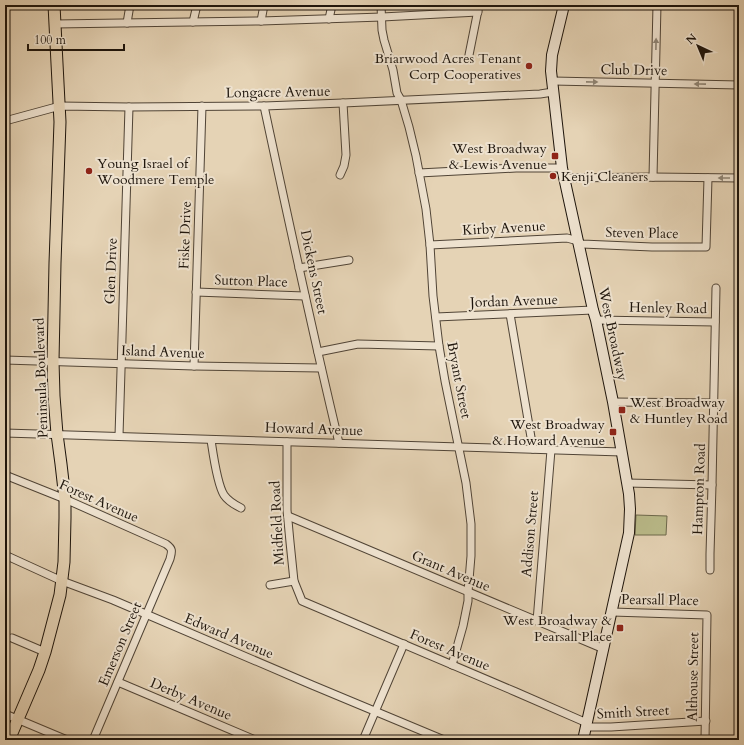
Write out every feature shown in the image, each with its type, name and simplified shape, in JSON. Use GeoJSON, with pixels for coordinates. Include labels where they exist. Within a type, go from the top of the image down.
{"type":"FeatureCollection","features":[{"type":"Feature","properties":{"kind":"main road","name":"West Broadway"},"geometry":{"type":"LineString","coordinates":[[564,5],[552,55],[553,92],[562,168],[613,402],[630,509],[629,533],[583,740]]}},
{"type":"Feature","properties":{"kind":"main road","name":"Peninsula Boulevard"},"geometry":{"type":"LineString","coordinates":[[9,740],[46,652],[55,617],[64,562],[65,499],[57,434],[53,362],[60,122],[55,6]]}},
{"type":"Feature","properties":{"kind":"street"},"geometry":{"type":"LineString","coordinates":[[127,23],[130,5]]}},
{"type":"Feature","properties":{"kind":"street"},"geometry":{"type":"LineString","coordinates":[[193,22],[197,5]]}},
{"type":"Feature","properties":{"kind":"street"},"geometry":{"type":"LineString","coordinates":[[261,21],[264,5]]}},
{"type":"Feature","properties":{"kind":"street"},"geometry":{"type":"LineString","coordinates":[[329,19],[332,5]]}},
{"type":"Feature","properties":{"kind":"street","name":"Bryant Street"},"geometry":{"type":"LineString","coordinates":[[381,5],[384,40],[393,70],[397,93],[401,100],[409,127],[426,209],[433,296],[439,346],[466,484],[471,524],[471,556],[468,601],[463,626],[452,665]]}},
{"type":"Feature","properties":{"kind":"street"},"geometry":{"type":"LineString","coordinates":[[653,177],[657,5]]}},
{"type":"Feature","properties":{"kind":"street"},"geometry":{"type":"LineString","coordinates":[[55,24],[261,21],[382,17],[478,8],[469,55]]}},
{"type":"Feature","properties":{"kind":"street","name":"Club Drive"},"geometry":{"type":"LineString","coordinates":[[553,81],[739,85]]}},
{"type":"Feature","properties":{"kind":"street","name":"Longacre Avenue"},"geometry":{"type":"LineString","coordinates":[[5,121],[60,106],[264,106],[540,94],[553,92]]}},
{"type":"Feature","properties":{"kind":"street"},"geometry":{"type":"LineString","coordinates":[[340,175],[344,166],[346,155],[343,103]]}},
{"type":"Feature","properties":{"kind":"street","name":"Fiske Drive"},"geometry":{"type":"LineString","coordinates":[[194,366],[202,106]]}},
{"type":"Feature","properties":{"kind":"street","name":"Dickens Street"},"geometry":{"type":"LineString","coordinates":[[264,106],[321,368],[339,443]]}},
{"type":"Feature","properties":{"kind":"street","name":"Glen Drive"},"geometry":{"type":"LineString","coordinates":[[119,436],[129,107]]}},
{"type":"Feature","properties":{"kind":"street"},"geometry":{"type":"LineString","coordinates":[[419,173],[516,168],[562,168]]}},
{"type":"Feature","properties":{"kind":"street"},"geometry":{"type":"LineString","coordinates":[[564,178],[739,178]]}},
{"type":"Feature","properties":{"kind":"street","name":"Steven Place"},"geometry":{"type":"LineString","coordinates":[[578,241],[582,244],[606,246],[706,247],[708,178]]}},
{"type":"Feature","properties":{"kind":"street","name":"Kirby Avenue"},"geometry":{"type":"LineString","coordinates":[[430,245],[567,238],[578,241]]}},
{"type":"Feature","properties":{"kind":"street"},"geometry":{"type":"LineString","coordinates":[[299,268],[349,260]]}},
{"type":"Feature","properties":{"kind":"street","name":"Hampton Road"},"geometry":{"type":"LineString","coordinates":[[710,570],[716,288]]}},
{"type":"Feature","properties":{"kind":"street","name":"Sutton Place"},"geometry":{"type":"LineString","coordinates":[[196,292],[305,296]]}},
{"type":"Feature","properties":{"kind":"street"},"geometry":{"type":"LineString","coordinates":[[510,314],[533,449]]}},
{"type":"Feature","properties":{"kind":"street","name":"Jordan Avenue"},"geometry":{"type":"LineString","coordinates":[[436,317],[510,314],[595,315]]}},
{"type":"Feature","properties":{"kind":"street","name":"Henley Road"},"geometry":{"type":"LineString","coordinates":[[595,315],[715,322]]}},
{"type":"Feature","properties":{"kind":"street"},"geometry":{"type":"LineString","coordinates":[[318,352],[358,344],[439,346]]}},
{"type":"Feature","properties":{"kind":"street","name":"Island Avenue"},"geometry":{"type":"LineString","coordinates":[[5,360],[194,366],[321,368]]}},
{"type":"Feature","properties":{"kind":"street"},"geometry":{"type":"LineString","coordinates":[[613,402],[714,404]]}},
{"type":"Feature","properties":{"kind":"street","name":"Howard Avenue"},"geometry":{"type":"LineString","coordinates":[[5,433],[622,452]]}},
{"type":"Feature","properties":{"kind":"street"},"geometry":{"type":"LineString","coordinates":[[211,440],[220,488],[232,503],[242,508]]}},
{"type":"Feature","properties":{"kind":"street","name":"Midfield Road"},"geometry":{"type":"LineString","coordinates":[[287,442],[287,510],[290,542],[294,581],[302,601]]}},
{"type":"Feature","properties":{"kind":"street","name":"Addison Street"},"geometry":{"type":"LineString","coordinates":[[537,621],[551,450]]}},
{"type":"Feature","properties":{"kind":"street","name":"Forest Avenue"},"geometry":{"type":"LineString","coordinates":[[5,475],[65,499],[166,544],[172,551],[170,559]]}},
{"type":"Feature","properties":{"kind":"street"},"geometry":{"type":"LineString","coordinates":[[627,483],[712,486]]}},
{"type":"Feature","properties":{"kind":"street","name":"Grant Avenue"},"geometry":{"type":"LineString","coordinates":[[288,516],[604,649]]}},
{"type":"Feature","properties":{"kind":"street","name":"Edward Avenue"},"geometry":{"type":"LineString","coordinates":[[5,555],[444,740]]}},
{"type":"Feature","properties":{"kind":"street","name":"Emerson Street"},"geometry":{"type":"LineString","coordinates":[[93,740],[170,559]]}},
{"type":"Feature","properties":{"kind":"street"},"geometry":{"type":"LineString","coordinates":[[270,586],[294,581]]}},
{"type":"Feature","properties":{"kind":"street","name":"Forest Avenue"},"geometry":{"type":"LineString","coordinates":[[302,601],[404,644],[587,725]]}},
{"type":"Feature","properties":{"kind":"street","name":"Pearsall Place"},"geometry":{"type":"LineString","coordinates":[[612,612],[707,614]]}},
{"type":"Feature","properties":{"kind":"street","name":"Althouse Street"},"geometry":{"type":"LineString","coordinates":[[705,740],[707,614]]}},
{"type":"Feature","properties":{"kind":"street"},"geometry":{"type":"LineString","coordinates":[[12,638],[46,652]]}},
{"type":"Feature","properties":{"kind":"street"},"geometry":{"type":"LineString","coordinates":[[363,740],[404,644]]}},
{"type":"Feature","properties":{"kind":"street","name":"Derby Avenue"},"geometry":{"type":"LineString","coordinates":[[118,682],[255,740]]}},
{"type":"Feature","properties":{"kind":"street"},"geometry":{"type":"LineString","coordinates":[[5,714],[67,740]]}},
{"type":"Feature","properties":{"kind":"street","name":"Smith Street"},"geometry":{"type":"LineString","coordinates":[[587,725],[611,727],[706,721]]}},
{"type":"Feature","properties":{"kind":"green space"},"geometry":{"type":"Polygon","coordinates":[[[636,515],[667,516],[666,535],[635,535],[636,515]]]}},
{"type":"Feature","properties":{"kind":"place","name":"Briarwood Acres Tenant Corp Cooperatives"},"geometry":{"type":"Point","coordinates":[529,66]}},
{"type":"Feature","properties":{"kind":"place","name":"West Broadway & Lewis Avenue"},"geometry":{"type":"Point","coordinates":[555,156]}},
{"type":"Feature","properties":{"kind":"place","name":"Young Israel of Woodmere Temple"},"geometry":{"type":"Point","coordinates":[89,171]}},
{"type":"Feature","properties":{"kind":"place","name":"Kenji Cleaners"},"geometry":{"type":"Point","coordinates":[553,176]}},
{"type":"Feature","properties":{"kind":"place","name":"West Broadway & Huntley Road"},"geometry":{"type":"Point","coordinates":[622,410]}},
{"type":"Feature","properties":{"kind":"place","name":"West Broadway & Howard Avenue"},"geometry":{"type":"Point","coordinates":[613,432]}},
{"type":"Feature","properties":{"kind":"place","name":"West Broadway & Pearsall Place"},"geometry":{"type":"Point","coordinates":[620,628]}}]}
